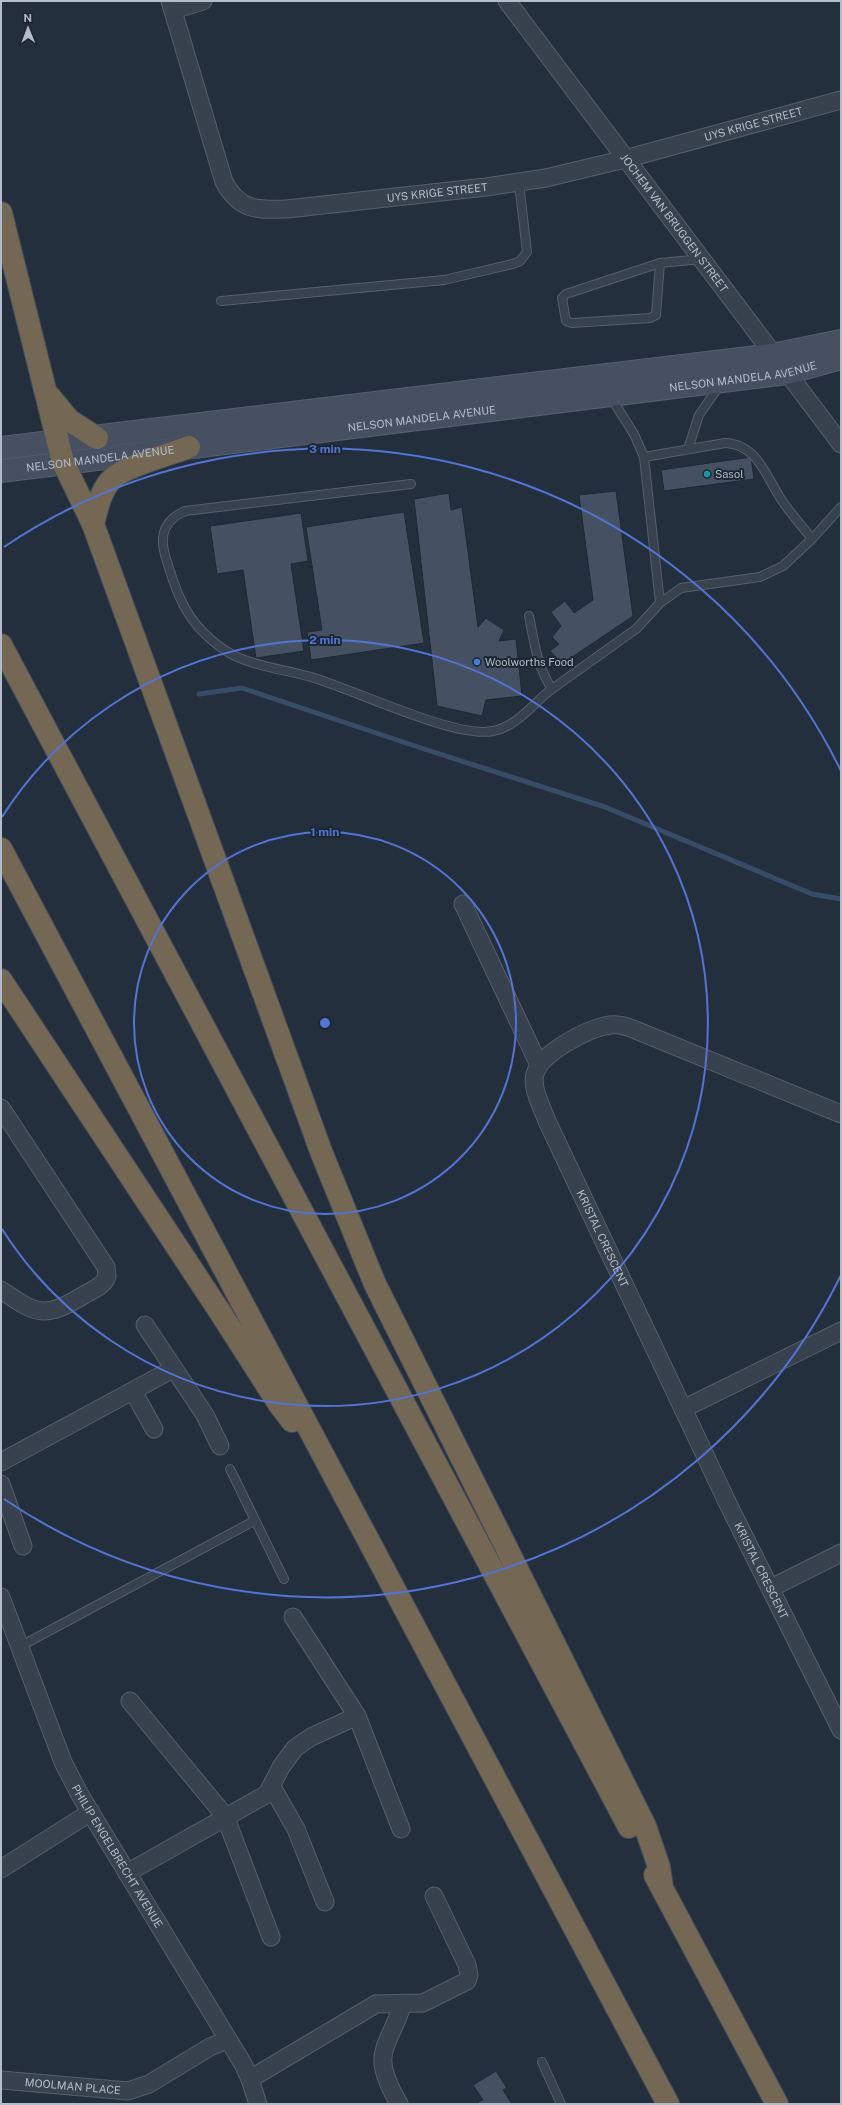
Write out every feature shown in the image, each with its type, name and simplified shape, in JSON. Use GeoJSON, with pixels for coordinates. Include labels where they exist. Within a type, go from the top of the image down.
{"type":"FeatureCollection","features":[{"type":"Feature","properties":{"kind":"highway"},"geometry":{"type":"LineString","coordinates":[[1,213],[61,452],[93,524],[320,1147],[375,1284],[645,1826],[659,1867],[662,1887]]}},
{"type":"Feature","properties":{"kind":"highway"},"geometry":{"type":"LineString","coordinates":[[45,389],[62,413],[69,420],[97,438]]}},
{"type":"Feature","properties":{"kind":"highway"},"geometry":{"type":"LineString","coordinates":[[93,524],[104,490],[118,474],[130,468],[189,447]]}},
{"type":"Feature","properties":{"kind":"highway"},"geometry":{"type":"LineString","coordinates":[[1,644],[777,2104]]}},
{"type":"Feature","properties":{"kind":"highway"},"geometry":{"type":"LineString","coordinates":[[1,850],[668,2104]]}},
{"type":"Feature","properties":{"kind":"highway"},"geometry":{"type":"LineString","coordinates":[[1,980],[279,1404],[331,1472]]}},
{"type":"Feature","properties":{"kind":"street"},"geometry":{"type":"LineString","coordinates":[[172,5],[203,1]]}},
{"type":"Feature","properties":{"kind":"street","name":"JOCHEM VAN BRUGGEN STREET"},"geometry":{"type":"LineString","coordinates":[[507,1],[702,259],[772,355],[841,444]]}},
{"type":"Feature","properties":{"kind":"street","name":"UYS KRIGE STREET"},"geometry":{"type":"LineString","coordinates":[[172,5],[222,176],[236,199],[247,206],[262,210],[519,183],[626,159],[841,100]]}},
{"type":"Feature","properties":{"kind":"street","name":"NELSON MANDELA AVENUE"},"geometry":{"type":"LineString","coordinates":[[1,470],[61,452],[97,438],[772,355],[841,342]]}},
{"type":"Feature","properties":{"kind":"street","name":"NELSON MANDELA AVENUE"},"geometry":{"type":"LineString","coordinates":[[1,448],[61,452],[189,447],[787,373],[841,358]]}},
{"type":"Feature","properties":{"kind":"street"},"geometry":{"type":"LineString","coordinates":[[463,904],[539,1065],[548,1055],[580,1036],[608,1026],[626,1026],[841,1114]]}},
{"type":"Feature","properties":{"kind":"street","name":"KRISTAL CRESCENT"},"geometry":{"type":"LineString","coordinates":[[539,1065],[535,1075],[535,1086],[547,1121],[683,1409],[841,1730]]}},
{"type":"Feature","properties":{"kind":"street"},"geometry":{"type":"LineString","coordinates":[[1,1108],[106,1267],[107,1276],[103,1284],[50,1312],[32,1309],[1,1290]]}},
{"type":"Feature","properties":{"kind":"street"},"geometry":{"type":"LineString","coordinates":[[145,1325],[205,1415],[220,1446]]}},
{"type":"Feature","properties":{"kind":"street"},"geometry":{"type":"LineString","coordinates":[[683,1409],[841,1330]]}},
{"type":"Feature","properties":{"kind":"street"},"geometry":{"type":"LineString","coordinates":[[1,1462],[173,1369]]}},
{"type":"Feature","properties":{"kind":"street"},"geometry":{"type":"LineString","coordinates":[[133,1391],[154,1429]]}},
{"type":"Feature","properties":{"kind":"street"},"geometry":{"type":"LineString","coordinates":[[1,1484],[22,1546]]}},
{"type":"Feature","properties":{"kind":"street"},"geometry":{"type":"LineString","coordinates":[[771,1588],[841,1553]]}},
{"type":"Feature","properties":{"kind":"street","name":"PHILIP ENGELBRECHT AVENUE"},"geometry":{"type":"LineString","coordinates":[[1,1597],[63,1762],[80,1795],[250,2079],[258,2104]]}},
{"type":"Feature","properties":{"kind":"street"},"geometry":{"type":"LineString","coordinates":[[293,1616],[357,1716],[401,1829]]}},
{"type":"Feature","properties":{"kind":"street"},"geometry":{"type":"LineString","coordinates":[[130,1701],[225,1816],[271,1937]]}},
{"type":"Feature","properties":{"kind":"street"},"geometry":{"type":"LineString","coordinates":[[127,1873],[225,1816],[267,1794],[286,1760],[301,1743],[357,1716]]}},
{"type":"Feature","properties":{"kind":"street"},"geometry":{"type":"LineString","coordinates":[[272,1786],[296,1829],[325,1902]]}},
{"type":"Feature","properties":{"kind":"street"},"geometry":{"type":"LineString","coordinates":[[1,1869],[91,1812]]}},
{"type":"Feature","properties":{"kind":"street"},"geometry":{"type":"LineString","coordinates":[[250,2079],[376,2004],[417,2004],[428,2001],[467,1981],[469,1977],[467,1965],[434,1896]]}},
{"type":"Feature","properties":{"kind":"street"},"geometry":{"type":"LineString","coordinates":[[398,2104],[385,2076],[382,2060],[387,2039],[404,2003]]}},
{"type":"Feature","properties":{"kind":"street","name":"MOOLMAN PLACE"},"geometry":{"type":"LineString","coordinates":[[1,2080],[128,2091],[150,2084],[210,2047],[227,2040]]}},
{"type":"Feature","properties":{"kind":"lane"},"geometry":{"type":"LineString","coordinates":[[221,301],[444,280],[513,264],[525,257],[526,252],[519,183]]}},
{"type":"Feature","properties":{"kind":"lane"},"geometry":{"type":"LineString","coordinates":[[660,264],[656,315],[650,318],[572,323],[566,321],[562,298],[566,294],[660,264],[702,259]]}},
{"type":"Feature","properties":{"kind":"lane"},"geometry":{"type":"LineString","coordinates":[[688,449],[699,415],[723,381]]}},
{"type":"Feature","properties":{"kind":"lane"},"geometry":{"type":"LineString","coordinates":[[610,396],[634,434],[644,457],[660,603]]}},
{"type":"Feature","properties":{"kind":"lane"},"geometry":{"type":"LineString","coordinates":[[644,457],[688,449],[730,444],[749,451],[757,458],[782,501],[812,539]]}},
{"type":"Feature","properties":{"kind":"lane"},"geometry":{"type":"LineString","coordinates":[[411,484],[185,511],[176,515],[164,529],[162,542],[181,603],[204,632],[235,656],[314,678],[434,721],[463,729],[487,732],[501,729],[514,721],[552,689],[636,629],[660,603],[677,590],[686,586],[768,574],[783,566],[812,539],[841,507]]}},
{"type":"Feature","properties":{"kind":"lane"},"geometry":{"type":"LineString","coordinates":[[529,616],[539,663],[544,677],[552,689]]}},
{"type":"Feature","properties":{"kind":"lane"},"geometry":{"type":"LineString","coordinates":[[230,1469],[254,1521],[284,1579]]}},
{"type":"Feature","properties":{"kind":"lane"},"geometry":{"type":"LineString","coordinates":[[19,1647],[254,1521]]}},
{"type":"Feature","properties":{"kind":"lane"},"geometry":{"type":"LineString","coordinates":[[542,2062],[561,2104]]}},
{"type":"Feature","properties":{"kind":"building","name":"Sasol"},"geometry":{"type":"Polygon","coordinates":[[[751,457],[754,479],[664,491],[661,470],[751,457]]]}},
{"type":"Feature","properties":{"kind":"building"},"geometry":{"type":"Polygon","coordinates":[[[616,491],[633,616],[562,664],[550,651],[559,644],[552,637],[561,626],[551,612],[565,601],[574,613],[593,600],[579,495],[616,491]]]}},
{"type":"Feature","properties":{"kind":"building"},"geometry":{"type":"Polygon","coordinates":[[[449,493],[451,510],[462,507],[478,627],[486,618],[504,630],[499,641],[516,639],[522,696],[486,700],[482,716],[437,706],[414,499],[449,493]]]}},
{"type":"Feature","properties":{"kind":"building"},"geometry":{"type":"Polygon","coordinates":[[[404,512],[424,643],[311,660],[307,632],[322,630],[306,527],[404,512]]]}},
{"type":"Feature","properties":{"kind":"building"},"geometry":{"type":"Polygon","coordinates":[[[301,513],[308,561],[291,564],[304,651],[256,658],[243,570],[217,574],[210,526],[301,513]]]}},
{"type":"Feature","properties":{"kind":"building"},"geometry":{"type":"Polygon","coordinates":[[[496,2071],[507,2088],[503,2090],[512,2104],[480,2104],[478,2102],[483,2100],[473,2085],[496,2071]]]}},
{"type":"Feature","properties":{"kind":"waterway"},"geometry":{"type":"LineString","coordinates":[[199,694],[242,688],[421,748],[605,807],[812,894],[841,899]]}},
{"type":"Feature","properties":{"kind":"place","name":"Sasol"},"geometry":{"type":"Point","coordinates":[707,474]}},
{"type":"Feature","properties":{"kind":"place","name":"Woolworths Food"},"geometry":{"type":"Point","coordinates":[477,662]}}]}
